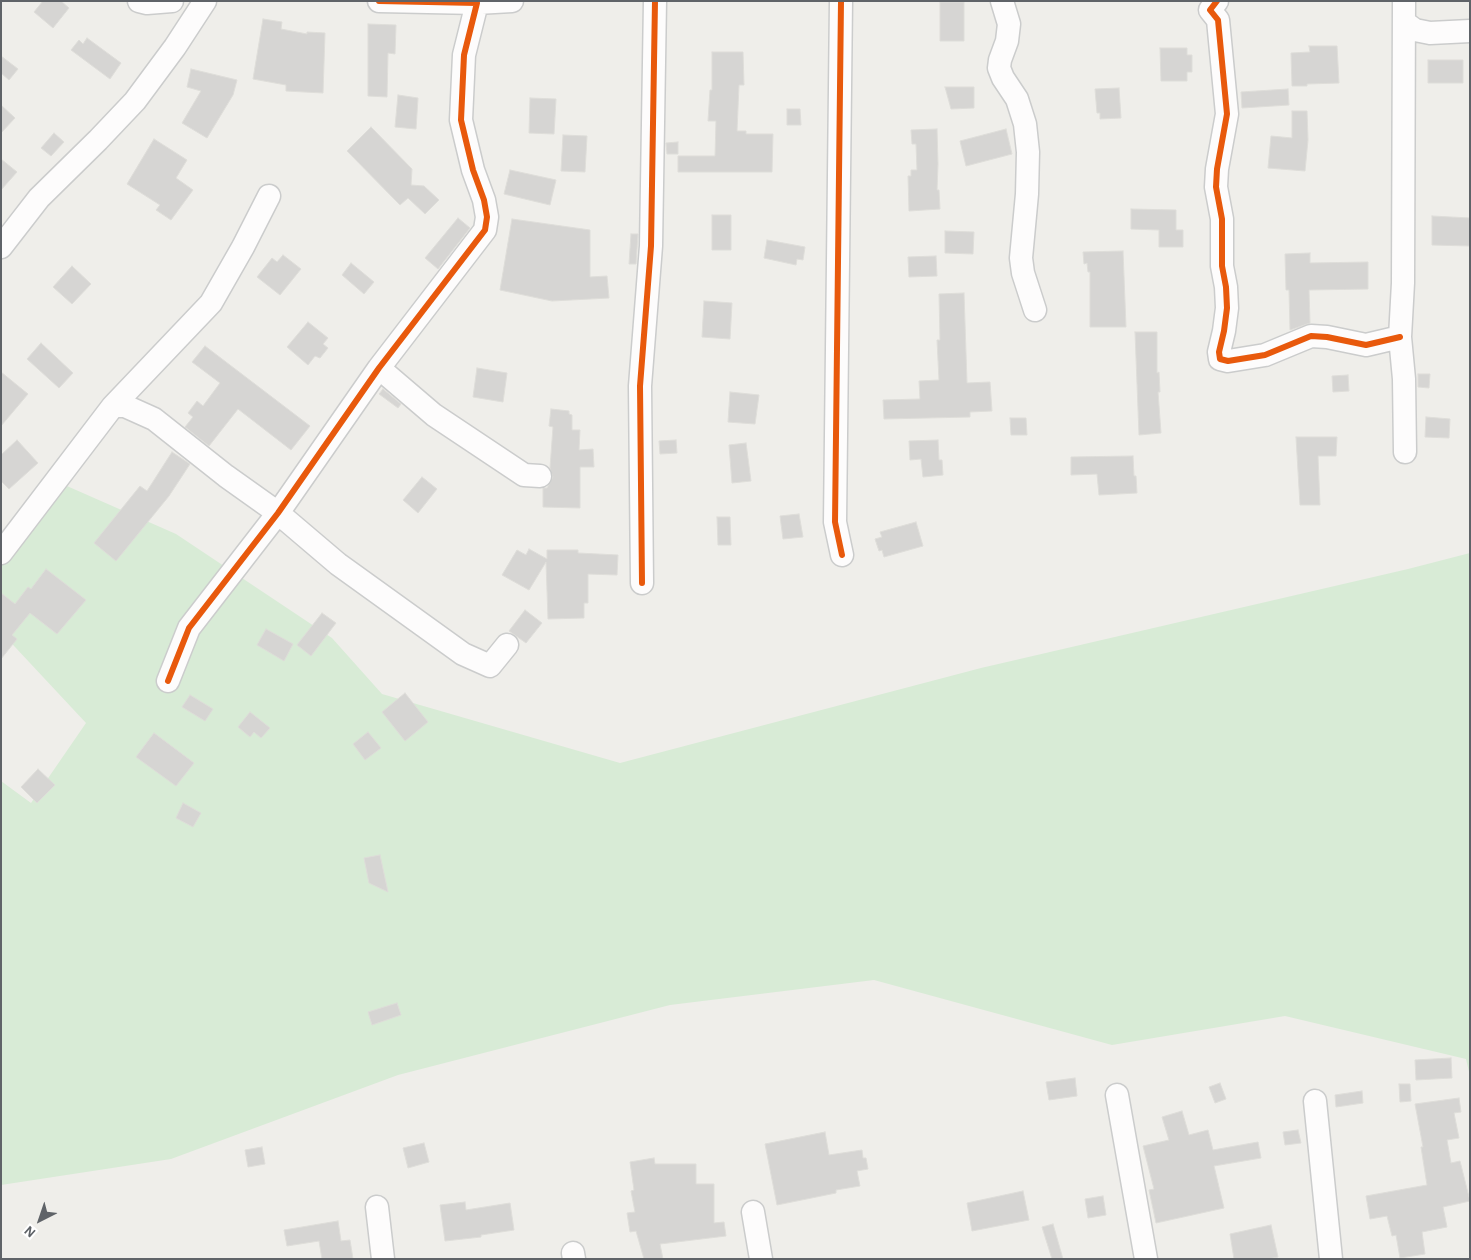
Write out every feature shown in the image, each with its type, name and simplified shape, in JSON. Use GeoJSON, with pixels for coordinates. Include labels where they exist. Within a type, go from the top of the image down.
{"type":"FeatureCollection","features":[{"type":"Feature","properties":{"kind":"street"},"geometry":{"type":"LineString","coordinates":[[139,1],[147,3],[172,1]]}},
{"type":"Feature","properties":{"kind":"street"},"geometry":{"type":"LineString","coordinates":[[1,247],[39,198],[135,101],[176,46],[205,1]]}},
{"type":"Feature","properties":{"kind":"street"},"geometry":{"type":"LineString","coordinates":[[380,1],[512,1]]}},
{"type":"Feature","properties":{"kind":"street"},"geometry":{"type":"LineString","coordinates":[[642,583],[640,386],[651,246],[655,1]]}},
{"type":"Feature","properties":{"kind":"street"},"geometry":{"type":"LineString","coordinates":[[841,1],[835,522],[842,555]]}},
{"type":"Feature","properties":{"kind":"street"},"geometry":{"type":"LineString","coordinates":[[1002,1],[1009,24],[1007,41],[999,68],[1003,78],[1017,99],[1024,124],[1028,152],[1027,194],[1021,258],[1023,274],[1035,310]]}},
{"type":"Feature","properties":{"kind":"street"},"geometry":{"type":"LineString","coordinates":[[1216,1],[1210,10],[1218,20],[1227,114],[1216,187],[1222,219],[1222,266],[1226,287],[1224,331],[1218,352],[1220,359],[1228,361],[1265,355],[1311,336],[1328,337],[1366,345],[1400,336]]}},
{"type":"Feature","properties":{"kind":"street"},"geometry":{"type":"LineString","coordinates":[[168,681],[189,628],[278,513],[379,368],[485,230],[487,217],[484,200],[473,170],[461,120],[464,55],[477,2]]}},
{"type":"Feature","properties":{"kind":"street"},"geometry":{"type":"LineString","coordinates":[[1404,12],[1403,284],[1400,336],[1404,379],[1405,452]]}},
{"type":"Feature","properties":{"kind":"street"},"geometry":{"type":"LineString","coordinates":[[1404,12],[1415,30],[1430,33],[1470,31]]}},
{"type":"Feature","properties":{"kind":"street"},"geometry":{"type":"LineString","coordinates":[[1,553],[114,406],[211,303],[252,231],[269,196]]}},
{"type":"Feature","properties":{"kind":"street"},"geometry":{"type":"LineString","coordinates":[[379,368],[434,415],[524,475],[540,476]]}},
{"type":"Feature","properties":{"kind":"street"},"geometry":{"type":"LineString","coordinates":[[114,406],[125,406],[154,420],[226,476],[278,513],[338,564],[464,654],[482,664],[490,666],[508,645]]}},
{"type":"Feature","properties":{"kind":"street"},"geometry":{"type":"LineString","coordinates":[[1117,1095],[1146,1259]]}},
{"type":"Feature","properties":{"kind":"street"},"geometry":{"type":"LineString","coordinates":[[1316,1101],[1330,1259]]}},
{"type":"Feature","properties":{"kind":"street"},"geometry":{"type":"LineString","coordinates":[[377,1207],[383,1259]]}},
{"type":"Feature","properties":{"kind":"street"},"geometry":{"type":"LineString","coordinates":[[753,1212],[761,1259]]}},
{"type":"Feature","properties":{"kind":"green space"},"geometry":{"type":"Polygon","coordinates":[[[51,479],[176,534],[332,638],[382,694],[620,763],[981,668],[1470,553],[1470,1076],[1466,1059],[1285,1016],[1112,1045],[874,980],[670,1005],[398,1075],[171,1159],[1,1185],[1,781],[31,803],[86,723],[1,632],[1,544],[51,479]]]}},
{"type":"Feature","properties":{"kind":"building"},"geometry":{"type":"Polygon","coordinates":[[[43,1],[61,1],[69,8],[53,28],[34,12],[43,1]]]}},
{"type":"Feature","properties":{"kind":"building"},"geometry":{"type":"Polygon","coordinates":[[[940,2],[964,2],[964,41],[940,41],[940,2]]]}},
{"type":"Feature","properties":{"kind":"building"},"geometry":{"type":"Polygon","coordinates":[[[263,19],[282,22],[281,29],[307,34],[307,32],[325,33],[323,93],[286,91],[286,85],[253,79],[263,19]]]}},
{"type":"Feature","properties":{"kind":"building"},"geometry":{"type":"Polygon","coordinates":[[[368,24],[396,25],[395,54],[388,53],[387,97],[368,96],[368,24]]]}},
{"type":"Feature","properties":{"kind":"building"},"geometry":{"type":"Polygon","coordinates":[[[87,38],[121,63],[110,79],[71,50],[79,40],[83,44],[87,38]]]}},
{"type":"Feature","properties":{"kind":"building"},"geometry":{"type":"Polygon","coordinates":[[[1309,46],[1337,46],[1339,83],[1292,86],[1291,53],[1310,52],[1309,46]]]}},
{"type":"Feature","properties":{"kind":"building"},"geometry":{"type":"Polygon","coordinates":[[[1160,48],[1187,48],[1187,55],[1192,55],[1192,72],[1187,72],[1187,81],[1161,81],[1160,48]]]}},
{"type":"Feature","properties":{"kind":"building"},"geometry":{"type":"Polygon","coordinates":[[[712,52],[743,52],[744,85],[739,85],[737,131],[746,131],[746,134],[773,134],[772,172],[678,172],[678,156],[715,156],[716,121],[708,121],[710,90],[712,90],[712,52]]]}},
{"type":"Feature","properties":{"kind":"building"},"geometry":{"type":"Polygon","coordinates":[[[1,56],[18,69],[9,80],[1,73],[1,56]]]}},
{"type":"Feature","properties":{"kind":"building"},"geometry":{"type":"Polygon","coordinates":[[[1428,60],[1463,60],[1463,83],[1428,83],[1428,60]]]}},
{"type":"Feature","properties":{"kind":"building"},"geometry":{"type":"Polygon","coordinates":[[[191,69],[237,80],[233,95],[207,138],[182,123],[201,91],[187,87],[191,69]]]}},
{"type":"Feature","properties":{"kind":"building"},"geometry":{"type":"Polygon","coordinates":[[[945,87],[974,87],[974,108],[951,109],[945,87]]]}},
{"type":"Feature","properties":{"kind":"building"},"geometry":{"type":"Polygon","coordinates":[[[1119,88],[1121,118],[1100,119],[1100,113],[1097,113],[1095,89],[1119,88]]]}},
{"type":"Feature","properties":{"kind":"building"},"geometry":{"type":"Polygon","coordinates":[[[1288,89],[1289,105],[1242,108],[1241,92],[1288,89]]]}},
{"type":"Feature","properties":{"kind":"building"},"geometry":{"type":"Polygon","coordinates":[[[398,95],[418,98],[416,129],[395,127],[398,95]]]}},
{"type":"Feature","properties":{"kind":"building"},"geometry":{"type":"Polygon","coordinates":[[[530,98],[556,99],[554,134],[529,133],[530,98]]]}},
{"type":"Feature","properties":{"kind":"building"},"geometry":{"type":"Polygon","coordinates":[[[1,105],[15,118],[1,133],[1,105]]]}},
{"type":"Feature","properties":{"kind":"building"},"geometry":{"type":"Polygon","coordinates":[[[787,109],[800,109],[801,125],[787,125],[787,109]]]}},
{"type":"Feature","properties":{"kind":"building"},"geometry":{"type":"Polygon","coordinates":[[[1292,111],[1307,111],[1308,140],[1305,171],[1268,168],[1271,136],[1292,138],[1292,111]]]}},
{"type":"Feature","properties":{"kind":"building"},"geometry":{"type":"Polygon","coordinates":[[[371,127],[412,169],[411,185],[424,186],[439,200],[425,214],[408,198],[400,205],[347,151],[371,127]]]}},
{"type":"Feature","properties":{"kind":"building"},"geometry":{"type":"Polygon","coordinates":[[[937,129],[937,190],[939,190],[940,209],[909,211],[908,176],[911,176],[911,170],[917,170],[916,144],[912,144],[911,130],[937,129]]]}},
{"type":"Feature","properties":{"kind":"building"},"geometry":{"type":"Polygon","coordinates":[[[1006,129],[1012,154],[966,166],[960,141],[1006,129]]]}},
{"type":"Feature","properties":{"kind":"building"},"geometry":{"type":"Polygon","coordinates":[[[54,133],[64,142],[51,156],[41,148],[54,133]]]}},
{"type":"Feature","properties":{"kind":"building"},"geometry":{"type":"Polygon","coordinates":[[[563,135],[587,136],[585,172],[561,171],[563,135]]]}},
{"type":"Feature","properties":{"kind":"building"},"geometry":{"type":"Polygon","coordinates":[[[154,139],[187,160],[176,178],[193,190],[171,220],[156,210],[160,205],[127,184],[154,139]]]}},
{"type":"Feature","properties":{"kind":"building"},"geometry":{"type":"Polygon","coordinates":[[[678,142],[678,154],[667,154],[666,143],[678,142]]]}},
{"type":"Feature","properties":{"kind":"building"},"geometry":{"type":"Polygon","coordinates":[[[1,159],[17,172],[1,190],[1,159]]]}},
{"type":"Feature","properties":{"kind":"building"},"geometry":{"type":"Polygon","coordinates":[[[510,170],[556,180],[550,205],[504,194],[510,170]]]}},
{"type":"Feature","properties":{"kind":"building"},"geometry":{"type":"Polygon","coordinates":[[[1131,209],[1176,210],[1176,230],[1183,230],[1183,247],[1159,247],[1159,230],[1131,229],[1131,209]]]}},
{"type":"Feature","properties":{"kind":"building"},"geometry":{"type":"Polygon","coordinates":[[[712,215],[731,215],[731,250],[712,250],[712,215]]]}},
{"type":"Feature","properties":{"kind":"building"},"geometry":{"type":"Polygon","coordinates":[[[1432,216],[1470,218],[1470,246],[1432,245],[1432,216]]]}},
{"type":"Feature","properties":{"kind":"building"},"geometry":{"type":"Polygon","coordinates":[[[458,218],[470,228],[438,269],[425,258],[458,218]]]}},
{"type":"Feature","properties":{"kind":"building"},"geometry":{"type":"Polygon","coordinates":[[[512,219],[590,230],[590,277],[607,276],[609,298],[552,301],[500,290],[512,219]]]}},
{"type":"Feature","properties":{"kind":"building"},"geometry":{"type":"Polygon","coordinates":[[[945,231],[974,232],[973,254],[945,253],[945,231]]]}},
{"type":"Feature","properties":{"kind":"building"},"geometry":{"type":"Polygon","coordinates":[[[631,234],[638,234],[636,264],[629,264],[631,234]]]}},
{"type":"Feature","properties":{"kind":"building"},"geometry":{"type":"Polygon","coordinates":[[[767,240],[805,247],[803,260],[797,259],[796,265],[764,258],[767,240]]]}},
{"type":"Feature","properties":{"kind":"building"},"geometry":{"type":"Polygon","coordinates":[[[1123,251],[1126,327],[1090,327],[1090,272],[1088,272],[1087,263],[1084,264],[1083,252],[1123,251]]]}},
{"type":"Feature","properties":{"kind":"building"},"geometry":{"type":"Polygon","coordinates":[[[1310,253],[1310,263],[1368,262],[1368,289],[1309,290],[1310,323],[1290,330],[1289,290],[1286,290],[1285,254],[1310,253]]]}},
{"type":"Feature","properties":{"kind":"building"},"geometry":{"type":"Polygon","coordinates":[[[283,255],[301,269],[280,295],[257,277],[272,258],[277,262],[283,255]]]}},
{"type":"Feature","properties":{"kind":"building"},"geometry":{"type":"Polygon","coordinates":[[[936,256],[937,276],[909,277],[908,257],[936,256]]]}},
{"type":"Feature","properties":{"kind":"building"},"geometry":{"type":"Polygon","coordinates":[[[351,263],[374,282],[364,294],[342,275],[351,263]]]}},
{"type":"Feature","properties":{"kind":"building"},"geometry":{"type":"Polygon","coordinates":[[[72,266],[91,284],[72,304],[53,287],[72,266]]]}},
{"type":"Feature","properties":{"kind":"building"},"geometry":{"type":"Polygon","coordinates":[[[964,293],[967,383],[990,382],[992,411],[970,412],[970,417],[884,419],[883,400],[920,399],[919,381],[939,380],[937,340],[940,340],[939,294],[964,293]]]}},
{"type":"Feature","properties":{"kind":"building"},"geometry":{"type":"Polygon","coordinates":[[[704,301],[732,303],[730,339],[702,337],[704,301]]]}},
{"type":"Feature","properties":{"kind":"building"},"geometry":{"type":"Polygon","coordinates":[[[308,322],[328,338],[323,344],[328,348],[320,358],[315,356],[308,365],[287,347],[308,322]]]}},
{"type":"Feature","properties":{"kind":"building"},"geometry":{"type":"Polygon","coordinates":[[[1135,332],[1157,332],[1157,373],[1159,372],[1160,392],[1158,392],[1161,433],[1139,435],[1135,332]]]}},
{"type":"Feature","properties":{"kind":"building"},"geometry":{"type":"Polygon","coordinates":[[[41,343],[73,373],[59,388],[27,359],[41,343]]]}},
{"type":"Feature","properties":{"kind":"building"},"geometry":{"type":"Polygon","coordinates":[[[205,346],[310,426],[291,450],[238,409],[209,446],[185,427],[193,417],[188,413],[197,401],[203,406],[220,383],[192,362],[205,346]]]}},
{"type":"Feature","properties":{"kind":"building"},"geometry":{"type":"Polygon","coordinates":[[[477,368],[507,373],[503,402],[473,397],[477,368]]]}},
{"type":"Feature","properties":{"kind":"building"},"geometry":{"type":"Polygon","coordinates":[[[1,372],[28,394],[1,426],[1,372]]]}},
{"type":"Feature","properties":{"kind":"building"},"geometry":{"type":"Polygon","coordinates":[[[1418,374],[1430,374],[1429,388],[1418,387],[1418,374]]]}},
{"type":"Feature","properties":{"kind":"building"},"geometry":{"type":"Polygon","coordinates":[[[1348,375],[1349,391],[1333,392],[1332,376],[1348,375]]]}},
{"type":"Feature","properties":{"kind":"building"},"geometry":{"type":"Polygon","coordinates":[[[383,389],[401,404],[398,408],[379,394],[383,389]]]}},
{"type":"Feature","properties":{"kind":"building"},"geometry":{"type":"Polygon","coordinates":[[[730,392],[759,395],[755,424],[728,422],[730,392]]]}},
{"type":"Feature","properties":{"kind":"building"},"geometry":{"type":"Polygon","coordinates":[[[551,409],[569,411],[569,414],[572,415],[572,430],[580,430],[579,450],[593,449],[594,467],[580,467],[580,508],[543,507],[543,488],[547,488],[553,477],[550,468],[553,427],[549,426],[551,409]]]}},
{"type":"Feature","properties":{"kind":"building"},"geometry":{"type":"Polygon","coordinates":[[[1426,417],[1450,419],[1449,438],[1425,437],[1426,417]]]}},
{"type":"Feature","properties":{"kind":"building"},"geometry":{"type":"Polygon","coordinates":[[[1010,418],[1026,418],[1027,435],[1011,435],[1010,418]]]}},
{"type":"Feature","properties":{"kind":"building"},"geometry":{"type":"Polygon","coordinates":[[[1296,437],[1337,437],[1336,456],[1318,456],[1320,505],[1300,505],[1296,437]]]}},
{"type":"Feature","properties":{"kind":"building"},"geometry":{"type":"Polygon","coordinates":[[[17,440],[38,463],[9,489],[1,481],[1,455],[17,440]]]}},
{"type":"Feature","properties":{"kind":"building"},"geometry":{"type":"Polygon","coordinates":[[[676,440],[677,453],[660,454],[659,441],[676,440]]]}},
{"type":"Feature","properties":{"kind":"building"},"geometry":{"type":"Polygon","coordinates":[[[938,440],[939,460],[942,460],[943,475],[923,477],[921,459],[910,460],[909,441],[938,440]]]}},
{"type":"Feature","properties":{"kind":"building"},"geometry":{"type":"Polygon","coordinates":[[[746,443],[751,481],[732,483],[729,445],[746,443]]]}},
{"type":"Feature","properties":{"kind":"building"},"geometry":{"type":"Polygon","coordinates":[[[172,452],[190,464],[169,496],[116,561],[94,543],[140,486],[147,491],[172,452]]]}},
{"type":"Feature","properties":{"kind":"building"},"geometry":{"type":"Polygon","coordinates":[[[1133,456],[1137,493],[1099,495],[1097,474],[1071,475],[1071,457],[1133,456]]]}},
{"type":"Feature","properties":{"kind":"building"},"geometry":{"type":"Polygon","coordinates":[[[422,477],[437,489],[418,513],[403,500],[422,477]]]}},
{"type":"Feature","properties":{"kind":"building"},"geometry":{"type":"Polygon","coordinates":[[[799,514],[803,537],[783,539],[780,516],[799,514]]]}},
{"type":"Feature","properties":{"kind":"building"},"geometry":{"type":"Polygon","coordinates":[[[717,517],[730,517],[731,545],[718,545],[717,517]]]}},
{"type":"Feature","properties":{"kind":"building"},"geometry":{"type":"Polygon","coordinates":[[[916,522],[923,546],[884,557],[882,550],[879,551],[875,539],[882,537],[880,532],[916,522]]]}},
{"type":"Feature","properties":{"kind":"building"},"geometry":{"type":"Polygon","coordinates":[[[529,549],[547,559],[547,550],[578,550],[578,553],[618,555],[617,575],[588,574],[588,603],[584,603],[584,618],[548,619],[546,562],[529,590],[502,575],[517,550],[526,555],[529,549]]]}},
{"type":"Feature","properties":{"kind":"building"},"geometry":{"type":"Polygon","coordinates":[[[46,569],[86,600],[57,634],[30,613],[12,635],[17,639],[1,659],[1,593],[15,604],[28,587],[31,589],[46,569]]]}},
{"type":"Feature","properties":{"kind":"building"},"geometry":{"type":"Polygon","coordinates":[[[525,610],[542,623],[526,643],[509,631],[525,610]]]}},
{"type":"Feature","properties":{"kind":"building"},"geometry":{"type":"Polygon","coordinates":[[[322,613],[336,623],[311,656],[297,645],[322,613]]]}},
{"type":"Feature","properties":{"kind":"building"},"geometry":{"type":"Polygon","coordinates":[[[266,629],[293,644],[284,661],[257,645],[266,629]]]}},
{"type":"Feature","properties":{"kind":"building"},"geometry":{"type":"Polygon","coordinates":[[[405,693],[428,722],[405,741],[382,712],[405,693]]]}},
{"type":"Feature","properties":{"kind":"building"},"geometry":{"type":"Polygon","coordinates":[[[190,695],[213,709],[205,721],[182,707],[190,695]]]}},
{"type":"Feature","properties":{"kind":"building"},"geometry":{"type":"Polygon","coordinates":[[[250,712],[270,728],[261,738],[254,732],[250,737],[238,727],[250,712]]]}},
{"type":"Feature","properties":{"kind":"building"},"geometry":{"type":"Polygon","coordinates":[[[368,732],[381,748],[365,760],[353,744],[368,732]]]}},
{"type":"Feature","properties":{"kind":"building"},"geometry":{"type":"Polygon","coordinates":[[[154,733],[194,763],[176,786],[136,757],[154,733]]]}},
{"type":"Feature","properties":{"kind":"building"},"geometry":{"type":"Polygon","coordinates":[[[38,769],[55,785],[37,803],[21,787],[38,769]]]}},
{"type":"Feature","properties":{"kind":"building"},"geometry":{"type":"Polygon","coordinates":[[[183,803],[201,813],[193,827],[176,818],[183,803]]]}},
{"type":"Feature","properties":{"kind":"building"},"geometry":{"type":"Polygon","coordinates":[[[380,855],[388,892],[369,883],[364,858],[380,855]]]}},
{"type":"Feature","properties":{"kind":"building"},"geometry":{"type":"Polygon","coordinates":[[[397,1003],[401,1015],[372,1025],[368,1012],[397,1003]]]}},
{"type":"Feature","properties":{"kind":"building"},"geometry":{"type":"Polygon","coordinates":[[[1451,1058],[1452,1078],[1416,1080],[1415,1060],[1451,1058]]]}},
{"type":"Feature","properties":{"kind":"building"},"geometry":{"type":"Polygon","coordinates":[[[1075,1078],[1077,1096],[1049,1100],[1046,1082],[1075,1078]]]}},
{"type":"Feature","properties":{"kind":"building"},"geometry":{"type":"Polygon","coordinates":[[[1220,1083],[1226,1099],[1215,1103],[1209,1087],[1220,1083]]]}},
{"type":"Feature","properties":{"kind":"building"},"geometry":{"type":"Polygon","coordinates":[[[1399,1084],[1410,1084],[1411,1101],[1400,1102],[1399,1084]]]}},
{"type":"Feature","properties":{"kind":"building"},"geometry":{"type":"Polygon","coordinates":[[[1362,1091],[1363,1103],[1336,1107],[1335,1095],[1362,1091]]]}},
{"type":"Feature","properties":{"kind":"building"},"geometry":{"type":"Polygon","coordinates":[[[1459,1098],[1461,1112],[1454,1113],[1459,1138],[1447,1140],[1451,1163],[1460,1161],[1470,1201],[1443,1207],[1447,1227],[1422,1232],[1425,1254],[1400,1258],[1396,1235],[1392,1236],[1387,1216],[1370,1219],[1366,1196],[1427,1185],[1421,1147],[1423,1147],[1415,1104],[1459,1098]]]}},
{"type":"Feature","properties":{"kind":"building"},"geometry":{"type":"Polygon","coordinates":[[[1182,1111],[1189,1135],[1208,1130],[1213,1150],[1258,1142],[1261,1158],[1214,1166],[1224,1208],[1156,1223],[1149,1190],[1154,1189],[1143,1146],[1169,1140],[1162,1117],[1182,1111]]]}},
{"type":"Feature","properties":{"kind":"building"},"geometry":{"type":"Polygon","coordinates":[[[1298,1130],[1301,1143],[1285,1145],[1283,1132],[1298,1130]]]}},
{"type":"Feature","properties":{"kind":"building"},"geometry":{"type":"Polygon","coordinates":[[[825,1132],[829,1155],[862,1150],[868,1169],[857,1171],[860,1186],[777,1205],[765,1144],[825,1132]]]}},
{"type":"Feature","properties":{"kind":"building"},"geometry":{"type":"Polygon","coordinates":[[[424,1143],[429,1162],[408,1168],[403,1148],[424,1143]]]}},
{"type":"Feature","properties":{"kind":"building"},"geometry":{"type":"Polygon","coordinates":[[[262,1147],[265,1164],[248,1167],[245,1150],[262,1147]]]}},
{"type":"Feature","properties":{"kind":"building"},"geometry":{"type":"Polygon","coordinates":[[[654,1158],[655,1164],[696,1164],[696,1184],[714,1184],[714,1223],[724,1222],[726,1236],[660,1244],[663,1259],[644,1259],[636,1231],[630,1232],[627,1213],[635,1212],[631,1191],[634,1190],[630,1162],[654,1158]]]}},
{"type":"Feature","properties":{"kind":"building"},"geometry":{"type":"Polygon","coordinates":[[[1023,1191],[1029,1220],[972,1231],[967,1203],[1023,1191]]]}},
{"type":"Feature","properties":{"kind":"building"},"geometry":{"type":"Polygon","coordinates":[[[1103,1196],[1106,1215],[1088,1218],[1085,1199],[1103,1196]]]}},
{"type":"Feature","properties":{"kind":"building"},"geometry":{"type":"Polygon","coordinates":[[[465,1202],[466,1210],[510,1203],[514,1230],[481,1235],[481,1237],[445,1241],[440,1205],[465,1202]]]}},
{"type":"Feature","properties":{"kind":"building"},"geometry":{"type":"Polygon","coordinates":[[[338,1221],[341,1241],[350,1240],[353,1259],[322,1259],[319,1241],[287,1246],[284,1230],[338,1221]]]}},
{"type":"Feature","properties":{"kind":"building"},"geometry":{"type":"Polygon","coordinates":[[[1053,1224],[1063,1259],[1052,1259],[1042,1227],[1053,1224]]]}},
{"type":"Feature","properties":{"kind":"building"},"geometry":{"type":"Polygon","coordinates":[[[1271,1225],[1278,1257],[1268,1259],[1234,1259],[1230,1234],[1271,1225]]]}},
{"type":"Feature","properties":{"kind":"cycle path"},"geometry":{"type":"LineString","coordinates":[[168,681],[189,628],[278,513],[379,368],[485,230],[487,217],[484,200],[473,170],[461,120],[464,55],[477,3],[379,1]]}},
{"type":"Feature","properties":{"kind":"cycle path"},"geometry":{"type":"LineString","coordinates":[[642,583],[640,386],[651,246],[655,1]]}},
{"type":"Feature","properties":{"kind":"cycle path"},"geometry":{"type":"LineString","coordinates":[[841,1],[835,522],[842,555]]}},
{"type":"Feature","properties":{"kind":"cycle path"},"geometry":{"type":"LineString","coordinates":[[1217,1],[1210,10],[1218,20],[1227,114],[1217,169],[1216,187],[1222,219],[1222,266],[1227,308],[1219,352],[1220,359],[1228,361],[1265,355],[1311,336],[1327,337],[1366,345],[1400,337]]}}]}
